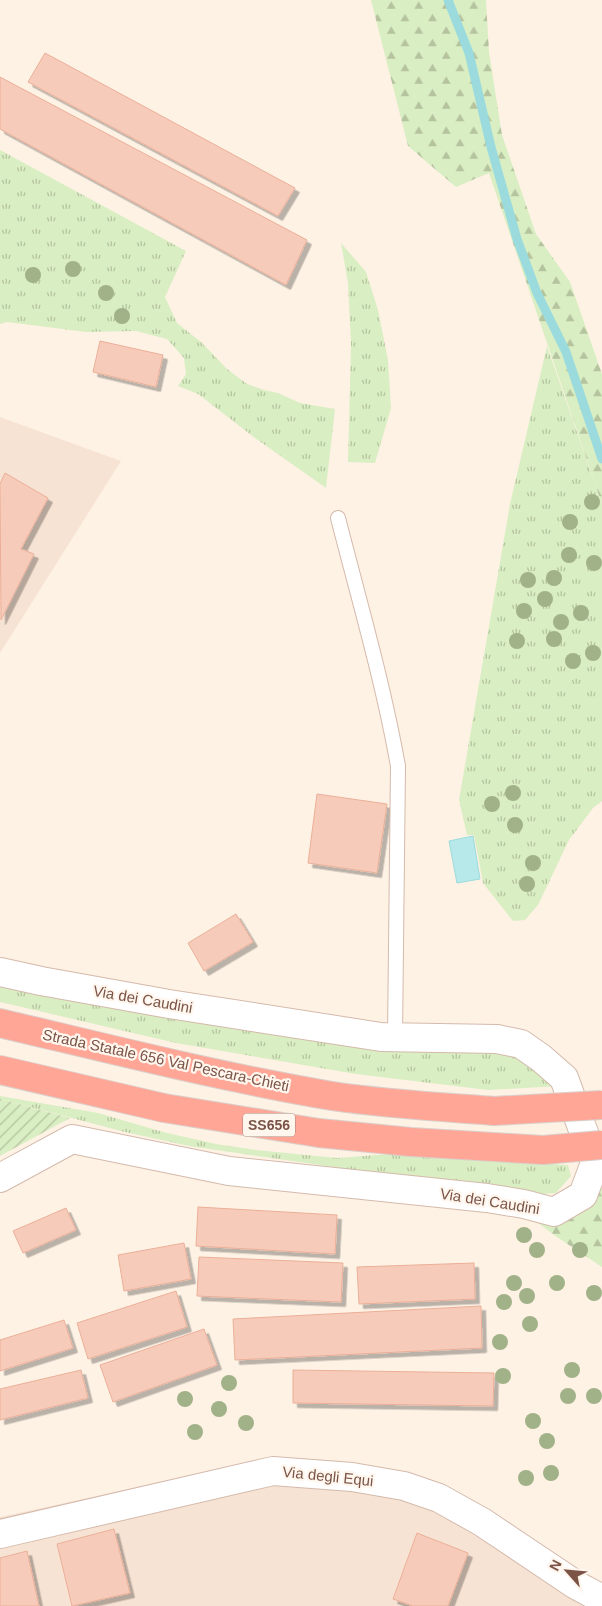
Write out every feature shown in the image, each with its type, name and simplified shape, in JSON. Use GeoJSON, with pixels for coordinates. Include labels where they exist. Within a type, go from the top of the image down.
{"type":"FeatureCollection","features":[{"type":"Feature","properties":{"kind":"highway","name":"Strada Statale 656 Val Pescara-Chieti"},"geometry":{"type":"LineString","coordinates":[[0,1023],[202,1071],[333,1096],[408,1105],[494,1111],[602,1105]]}},
{"type":"Feature","properties":{"kind":"highway","name":"SS656"},"geometry":{"type":"LineString","coordinates":[[0,1070],[164,1108],[319,1133],[411,1142],[543,1150],[602,1145]]}},
{"type":"Feature","properties":{"kind":"street","name":"Via dei Caudini"},"geometry":{"type":"LineString","coordinates":[[0,972],[169,1004],[381,1037],[497,1039],[521,1044],[542,1058],[564,1078],[595,1163],[583,1195],[554,1212],[524,1204],[487,1198],[228,1171],[72,1139],[0,1178]]}},
{"type":"Feature","properties":{"kind":"street","name":"Via degli Equi"},"geometry":{"type":"LineString","coordinates":[[0,1534],[273,1471],[352,1477],[404,1486],[438,1498],[482,1522],[576,1585],[602,1599]]}},
{"type":"Feature","properties":{"kind":"lane"},"geometry":{"type":"LineString","coordinates":[[338,518],[361,606],[398,766],[395,1038]]}},
{"type":"Feature","properties":{"kind":"shaded area"},"geometry":{"type":"Polygon","coordinates":[[[0,417],[121,461],[0,653],[0,417]]]}},
{"type":"Feature","properties":{"kind":"shaded area"},"geometry":{"type":"Polygon","coordinates":[[[278,1457],[340,1461],[424,1482],[602,1606],[0,1606],[0,1517],[278,1457]]]}},
{"type":"Feature","properties":{"kind":"green space"},"geometry":{"type":"Polygon","coordinates":[[[371,0],[486,0],[489,52],[502,135],[536,234],[570,282],[602,374],[602,504],[489,173],[456,187],[408,146],[371,0]]]}},
{"type":"Feature","properties":{"kind":"green space"},"geometry":{"type":"Polygon","coordinates":[[[0,150],[186,251],[165,297],[177,323],[201,342],[227,369],[247,384],[278,393],[300,403],[335,409],[326,488],[255,438],[198,394],[178,386],[186,374],[184,358],[167,339],[136,331],[86,332],[7,322],[0,324],[0,150]]]}},
{"type":"Feature","properties":{"kind":"green space"},"geometry":{"type":"Polygon","coordinates":[[[341,243],[366,272],[378,310],[388,360],[391,408],[375,463],[348,462],[351,344],[348,283],[341,243]]]}},
{"type":"Feature","properties":{"kind":"green space"},"geometry":{"type":"Polygon","coordinates":[[[547,346],[602,504],[602,801],[593,808],[569,840],[538,905],[525,920],[513,921],[483,883],[474,835],[467,835],[459,800],[510,504],[547,346]]]}},
{"type":"Feature","properties":{"kind":"green space"},"geometry":{"type":"Polygon","coordinates":[[[0,979],[521,1044],[578,1085],[488,1090],[356,1074],[176,1043],[0,1002],[0,979]]]}},
{"type":"Feature","properties":{"kind":"green space"},"geometry":{"type":"Polygon","coordinates":[[[0,1096],[98,1113],[163,1132],[216,1144],[256,1150],[337,1158],[390,1154],[568,1165],[571,1176],[556,1193],[528,1195],[189,1146],[125,1132],[0,1099],[0,1096]]]}},
{"type":"Feature","properties":{"kind":"green space"},"geometry":{"type":"Polygon","coordinates":[[[0,1099],[70,1118],[0,1156],[0,1099]]]}},
{"type":"Feature","properties":{"kind":"green space"},"geometry":{"type":"Polygon","coordinates":[[[602,1187],[602,1267],[538,1223],[570,1213],[602,1187]]]}},
{"type":"Feature","properties":{"kind":"water"},"geometry":{"type":"Polygon","coordinates":[[[473,836],[480,879],[457,883],[449,841],[473,836]]]}},
{"type":"Feature","properties":{"kind":"building"},"geometry":{"type":"Polygon","coordinates":[[[45,53],[295,188],[278,216],[28,82],[45,53]]]}},
{"type":"Feature","properties":{"kind":"building"},"geometry":{"type":"Polygon","coordinates":[[[0,77],[307,240],[286,285],[0,129],[0,77]]]}},
{"type":"Feature","properties":{"kind":"building"},"geometry":{"type":"Polygon","coordinates":[[[100,341],[163,355],[156,387],[93,372],[100,341]]]}},
{"type":"Feature","properties":{"kind":"building"},"geometry":{"type":"Polygon","coordinates":[[[5,473],[48,498],[21,549],[34,554],[1,620],[0,484],[5,473]]]}},
{"type":"Feature","properties":{"kind":"building"},"geometry":{"type":"Polygon","coordinates":[[[317,794],[387,804],[377,873],[308,863],[317,794]]]}},
{"type":"Feature","properties":{"kind":"building"},"geometry":{"type":"Polygon","coordinates":[[[236,914],[253,942],[204,971],[188,943],[236,914]]]}},
{"type":"Feature","properties":{"kind":"building"},"geometry":{"type":"Polygon","coordinates":[[[198,1207],[337,1215],[335,1254],[196,1246],[198,1207]]]}},
{"type":"Feature","properties":{"kind":"building"},"geometry":{"type":"Polygon","coordinates":[[[66,1208],[76,1230],[23,1253],[13,1231],[66,1208]]]}},
{"type":"Feature","properties":{"kind":"building"},"geometry":{"type":"Polygon","coordinates":[[[184,1243],[191,1279],[124,1291],[118,1255],[184,1243]]]}},
{"type":"Feature","properties":{"kind":"building"},"geometry":{"type":"Polygon","coordinates":[[[199,1257],[343,1263],[341,1302],[197,1296],[199,1257]]]}},
{"type":"Feature","properties":{"kind":"building"},"geometry":{"type":"Polygon","coordinates":[[[474,1263],[475,1299],[359,1304],[357,1267],[474,1263]]]}},
{"type":"Feature","properties":{"kind":"building"},"geometry":{"type":"Polygon","coordinates":[[[176,1291],[187,1327],[88,1359],[77,1323],[176,1291]]]}},
{"type":"Feature","properties":{"kind":"building"},"geometry":{"type":"Polygon","coordinates":[[[481,1306],[482,1348],[235,1360],[233,1319],[481,1306]]]}},
{"type":"Feature","properties":{"kind":"building"},"geometry":{"type":"Polygon","coordinates":[[[64,1320],[73,1348],[0,1371],[0,1340],[64,1320]]]}},
{"type":"Feature","properties":{"kind":"building"},"geometry":{"type":"Polygon","coordinates":[[[204,1329],[217,1365],[113,1402],[100,1365],[204,1329]]]}},
{"type":"Feature","properties":{"kind":"building"},"geometry":{"type":"Polygon","coordinates":[[[81,1370],[88,1398],[0,1420],[0,1389],[81,1370]]]}},
{"type":"Feature","properties":{"kind":"building"},"geometry":{"type":"Polygon","coordinates":[[[293,1370],[494,1373],[493,1406],[293,1403],[293,1370]]]}},
{"type":"Feature","properties":{"kind":"building"},"geometry":{"type":"Polygon","coordinates":[[[114,1529],[130,1593],[72,1606],[57,1544],[114,1529]]]}},
{"type":"Feature","properties":{"kind":"building"},"geometry":{"type":"Polygon","coordinates":[[[417,1533],[468,1553],[448,1606],[413,1606],[393,1599],[417,1533]]]}},
{"type":"Feature","properties":{"kind":"building"},"geometry":{"type":"Polygon","coordinates":[[[27,1551],[39,1606],[0,1606],[0,1558],[27,1551]]]}},
{"type":"Feature","properties":{"kind":"waterway"},"geometry":{"type":"LineString","coordinates":[[448,0],[469,53],[491,147],[517,239],[537,293],[566,352],[602,459]]}}]}
